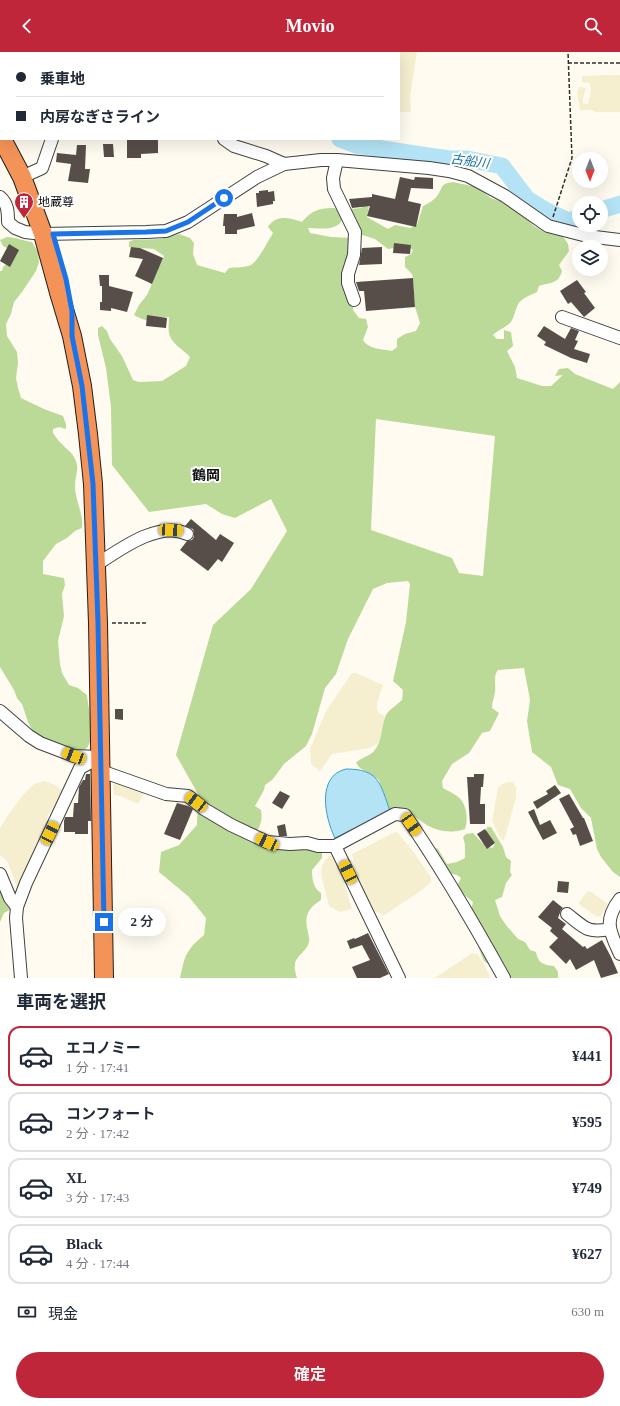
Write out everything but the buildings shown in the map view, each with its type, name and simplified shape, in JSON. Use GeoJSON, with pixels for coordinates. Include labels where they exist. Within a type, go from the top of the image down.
{"type":"FeatureCollection","features":[{"type":"Feature","properties":{"kind":"highway"},"geometry":{"type":"LineString","coordinates":[[3,140],[27,175]]}},
{"type":"Feature","properties":{"kind":"highway"},"geometry":{"type":"LineString","coordinates":[[15,140],[48,234],[60,296],[72,336],[82,386],[88,434],[93,484],[98,623],[104,978]]}},
{"type":"Feature","properties":{"kind":"street"},"geometry":{"type":"LineString","coordinates":[[27,175],[42,168],[52,140]]}},
{"type":"Feature","properties":{"kind":"street"},"geometry":{"type":"LineString","coordinates":[[225,140],[234,146],[266,156],[284,164]]}},
{"type":"Feature","properties":{"kind":"street"},"geometry":{"type":"LineString","coordinates":[[0,197],[4,200],[8,209],[8,222],[15,228],[25,232],[48,234],[166,231],[188,222],[257,177],[284,164],[321,160],[337,160],[429,168],[468,176],[505,196],[548,226],[587,236],[620,240]]}},
{"type":"Feature","properties":{"kind":"street"},"geometry":{"type":"LineString","coordinates":[[337,160],[333,178],[334,189],[355,232],[354,255],[348,274],[348,283],[354,300]]}},
{"type":"Feature","properties":{"kind":"street"},"geometry":{"type":"LineString","coordinates":[[562,317],[620,338]]}},
{"type":"Feature","properties":{"kind":"street"},"geometry":{"type":"LineString","coordinates":[[96,565],[134,542],[160,531],[181,531],[187,534]]}},
{"type":"Feature","properties":{"kind":"street"},"geometry":{"type":"LineString","coordinates":[[0,712],[29,736],[40,743],[74,756],[101,764],[166,794],[188,796],[204,809],[231,825],[267,842],[290,844],[308,843],[318,846],[335,846],[394,814],[405,815],[424,842],[504,978]]}},
{"type":"Feature","properties":{"kind":"street"},"geometry":{"type":"LineString","coordinates":[[21,978],[16,918],[17,907],[26,883],[80,768],[101,764]]}},
{"type":"Feature","properties":{"kind":"street"},"geometry":{"type":"LineString","coordinates":[[335,846],[399,978]]}},
{"type":"Feature","properties":{"kind":"street"},"geometry":{"type":"LineString","coordinates":[[0,874],[10,898],[17,907]]}},
{"type":"Feature","properties":{"kind":"street"},"geometry":{"type":"LineString","coordinates":[[620,899],[614,906],[609,921],[610,933],[620,954]]}},
{"type":"Feature","properties":{"kind":"street"},"geometry":{"type":"LineString","coordinates":[[567,914],[589,931],[610,929]]}},
{"type":"Feature","properties":{"kind":"path"},"geometry":{"type":"LineString","coordinates":[[553,219],[572,158],[568,52]]}},
{"type":"Feature","properties":{"kind":"path"},"geometry":{"type":"LineString","coordinates":[[568,63],[620,63]]}},
{"type":"Feature","properties":{"kind":"path"},"geometry":{"type":"LineString","coordinates":[[98,623],[146,623]]}},
{"type":"Feature","properties":{"kind":"shaded area"},"geometry":{"type":"Polygon","coordinates":[[[400,52],[417,52],[410,96],[410,112],[400,112],[400,52]]]}},
{"type":"Feature","properties":{"kind":"shaded area"},"geometry":{"type":"Polygon","coordinates":[[[620,75],[620,112],[595,112],[590,110],[580,110],[577,93],[579,87],[586,88],[583,103],[588,104],[591,89],[589,83],[582,82],[582,76],[620,75]]]}},
{"type":"Feature","properties":{"kind":"shaded area"},"geometry":{"type":"Polygon","coordinates":[[[352,673],[356,673],[383,685],[377,703],[377,709],[379,713],[384,716],[385,723],[383,737],[379,742],[370,748],[332,754],[319,771],[311,764],[310,749],[326,711],[352,673]]]}},
{"type":"Feature","properties":{"kind":"shaded area"},"geometry":{"type":"Polygon","coordinates":[[[45,781],[62,790],[62,794],[48,815],[47,819],[50,821],[20,888],[17,888],[7,861],[0,855],[0,828],[23,795],[34,784],[45,781]]]}},
{"type":"Feature","properties":{"kind":"shaded area"},"geometry":{"type":"Polygon","coordinates":[[[507,782],[513,782],[516,787],[516,798],[504,841],[500,838],[492,821],[498,788],[507,782]]]}},
{"type":"Feature","properties":{"kind":"shaded area"},"geometry":{"type":"Polygon","coordinates":[[[118,783],[145,792],[138,804],[121,796],[114,795],[113,784],[118,783]]]}},
{"type":"Feature","properties":{"kind":"shaded area"},"geometry":{"type":"Polygon","coordinates":[[[397,832],[431,877],[431,882],[422,890],[383,916],[380,913],[370,911],[355,869],[352,854],[397,832]]]}},
{"type":"Feature","properties":{"kind":"shaded area"},"geometry":{"type":"Polygon","coordinates":[[[335,854],[352,909],[340,912],[329,906],[321,874],[322,866],[325,860],[329,856],[335,854]]]}},
{"type":"Feature","properties":{"kind":"shaded area"},"geometry":{"type":"Polygon","coordinates":[[[590,891],[608,904],[601,916],[597,917],[579,904],[587,892],[590,891]]]}},
{"type":"Feature","properties":{"kind":"shaded area"},"geometry":{"type":"Polygon","coordinates":[[[472,953],[478,954],[491,978],[435,978],[472,953]]]}},
{"type":"Feature","properties":{"kind":"green space"},"geometry":{"type":"Polygon","coordinates":[[[453,182],[476,187],[491,198],[502,202],[523,215],[534,226],[544,232],[557,233],[564,238],[568,244],[569,251],[559,265],[562,271],[558,279],[539,286],[537,292],[523,299],[518,305],[509,324],[493,335],[497,339],[504,339],[504,330],[511,332],[513,346],[507,351],[515,367],[517,378],[542,386],[551,386],[563,375],[555,376],[559,369],[568,368],[575,374],[613,389],[620,382],[620,877],[613,872],[601,857],[597,849],[591,818],[581,808],[570,789],[558,785],[551,767],[532,752],[527,721],[530,700],[524,668],[498,670],[496,672],[495,692],[492,708],[499,713],[490,731],[482,733],[469,753],[452,764],[442,781],[443,788],[453,793],[464,804],[466,815],[465,829],[448,832],[433,828],[419,820],[406,809],[400,813],[387,810],[379,780],[360,768],[356,763],[360,759],[370,755],[377,747],[386,715],[402,700],[403,690],[393,681],[406,622],[410,584],[408,581],[387,583],[373,589],[348,639],[336,674],[325,688],[312,734],[306,746],[284,764],[273,779],[265,785],[264,790],[255,806],[261,810],[262,817],[254,836],[278,844],[322,851],[322,858],[312,870],[314,883],[318,891],[321,893],[321,900],[312,907],[308,913],[306,922],[309,940],[308,945],[296,962],[295,968],[297,978],[180,978],[187,954],[193,945],[204,935],[206,918],[189,897],[159,872],[161,852],[179,845],[197,825],[198,794],[176,755],[213,625],[251,589],[287,531],[271,499],[235,518],[222,514],[206,504],[149,512],[112,465],[111,407],[106,368],[98,335],[98,328],[102,326],[107,331],[110,339],[122,356],[133,380],[139,382],[162,381],[186,366],[190,357],[170,337],[169,317],[145,320],[134,315],[139,305],[147,295],[164,256],[154,249],[129,247],[129,242],[133,240],[160,239],[179,234],[190,238],[194,243],[193,254],[197,265],[225,273],[229,268],[246,267],[254,263],[273,233],[268,227],[275,220],[288,218],[302,222],[317,210],[335,208],[341,213],[343,218],[337,225],[323,229],[308,228],[310,233],[331,237],[352,238],[353,310],[359,318],[366,319],[368,327],[363,340],[372,347],[392,351],[397,347],[397,339],[405,334],[416,331],[420,323],[415,307],[412,274],[405,267],[405,257],[411,254],[413,250],[407,246],[388,249],[375,239],[359,234],[356,227],[357,220],[350,209],[361,208],[364,203],[370,199],[367,217],[388,229],[395,225],[410,228],[417,225],[423,206],[437,196],[442,186],[453,182]],[[376,419],[371,530],[452,558],[459,573],[483,576],[495,436],[376,419]]]}},
{"type":"Feature","properties":{"kind":"green space"},"geometry":{"type":"Polygon","coordinates":[[[7,237],[32,242],[38,252],[39,262],[36,271],[14,302],[11,314],[6,324],[7,336],[17,352],[18,363],[16,378],[21,398],[63,416],[66,429],[59,427],[53,429],[53,433],[72,455],[77,466],[75,492],[82,518],[82,528],[56,544],[43,561],[43,574],[64,578],[65,585],[62,594],[64,616],[58,641],[60,664],[62,673],[69,685],[78,688],[87,695],[91,721],[90,740],[87,747],[81,752],[67,751],[36,738],[28,722],[22,704],[17,698],[14,690],[0,667],[0,271],[2,271],[3,267],[7,263],[12,251],[3,246],[0,240],[7,237]]]}},
{"type":"Feature","properties":{"kind":"green space"},"geometry":{"type":"Polygon","coordinates":[[[487,827],[491,827],[503,847],[506,857],[511,861],[510,872],[512,875],[506,883],[502,897],[495,900],[500,916],[518,939],[525,942],[530,950],[536,952],[538,959],[542,963],[554,966],[558,972],[558,978],[502,978],[493,967],[484,961],[479,949],[482,942],[471,910],[473,902],[456,888],[461,878],[457,875],[448,873],[431,846],[438,849],[447,864],[457,862],[465,858],[465,845],[463,837],[466,834],[473,833],[486,846],[492,848],[494,846],[495,843],[486,832],[487,827]]]}},
{"type":"Feature","properties":{"kind":"green space"},"geometry":{"type":"Polygon","coordinates":[[[0,882],[13,908],[4,913],[0,922],[0,882]]]}},
{"type":"Feature","properties":{"kind":"water"},"geometry":{"type":"Polygon","coordinates":[[[346,769],[357,770],[372,775],[377,780],[384,793],[390,811],[335,838],[331,830],[326,809],[327,789],[330,780],[337,773],[346,769]]]}},
{"type":"Feature","properties":{"kind":"waterway","name":"古船川"},"geometry":{"type":"LineString","coordinates":[[343,140],[356,145],[450,159],[467,159],[502,166],[527,199],[568,221],[572,220]]}},
{"type":"Feature","properties":{"kind":"waterway","name":"古船川"},"geometry":{"type":"LineString","coordinates":[[608,208],[620,204]]}},
{"type":"Feature","properties":{"kind":"place","name":"地蔵尊"},"geometry":{"type":"Point","coordinates":[24,219]}},
{"type":"Feature","properties":{"kind":"district","name":"鶴岡"},"geometry":{"type":"Point","coordinates":[206,475]}},
{"type":"Feature","properties":{"kind":"route"},"geometry":{"type":"LineString","coordinates":[[104,922],[98,623],[93,484],[82,386],[72,336],[72,311],[66,279],[53,234],[166,231],[188,222],[224,198]]}}]}
